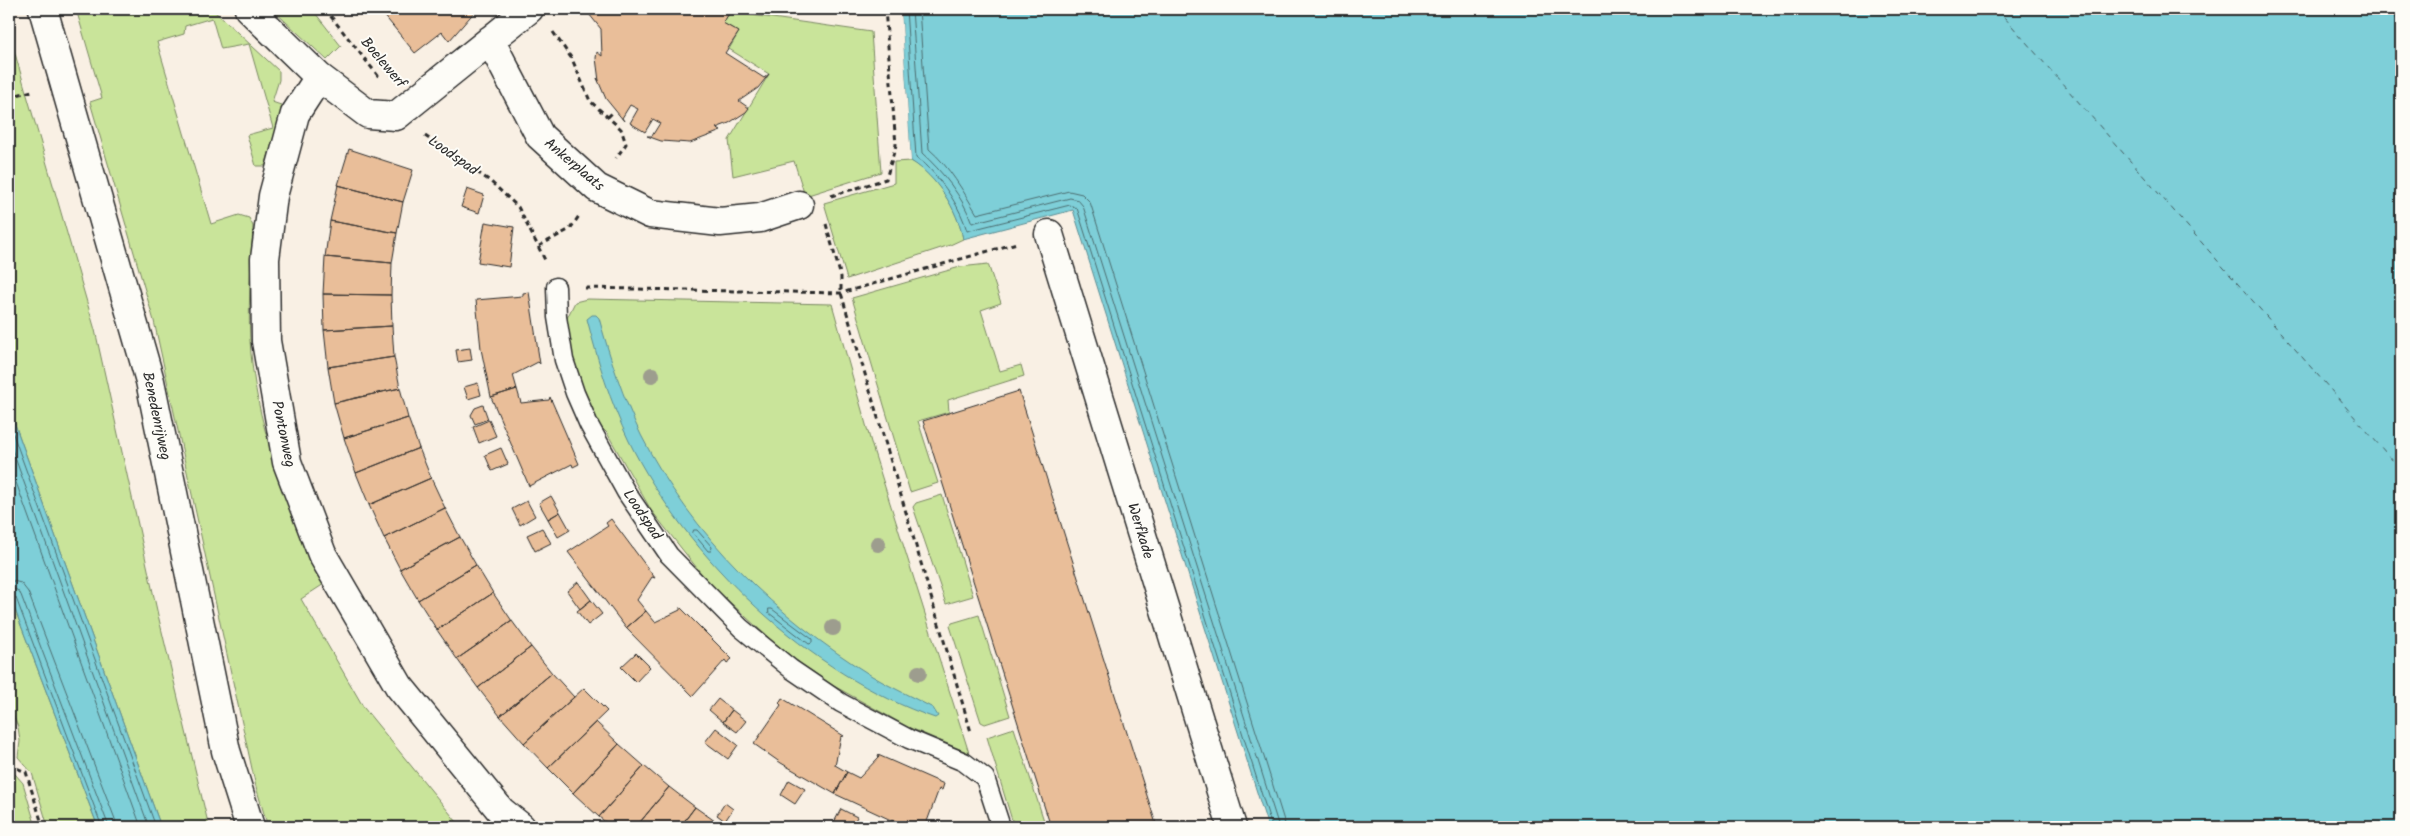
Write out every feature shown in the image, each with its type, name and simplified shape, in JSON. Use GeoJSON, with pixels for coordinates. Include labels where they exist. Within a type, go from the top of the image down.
{"type":"FeatureCollection","features":[{"type":"Feature","properties":{"kind":"street","name":"Benedenrijweg"},"geometry":{"type":"LineString","coordinates":[[43,9],[150,381],[226,752],[250,827]]}},
{"type":"Feature","properties":{"kind":"street"},"geometry":{"type":"LineString","coordinates":[[249,9],[319,76],[368,114],[401,111],[529,9]]}},
{"type":"Feature","properties":{"kind":"street","name":"Ankerplaats"},"geometry":{"type":"LineString","coordinates":[[490,40],[540,136],[596,188],[650,214],[720,222],[760,218],[809,202]]}},
{"type":"Feature","properties":{"kind":"street","name":"Pontonweg"},"geometry":{"type":"LineString","coordinates":[[319,76],[294,114],[273,196],[265,259],[266,341],[287,462],[322,554],[399,686],[504,822]]}},
{"type":"Feature","properties":{"kind":"street","name":"Werfkade"},"geometry":{"type":"LineString","coordinates":[[1049,234],[1232,827]]}},
{"type":"Feature","properties":{"kind":"lane","name":"Loodspad"},"geometry":{"type":"LineString","coordinates":[[556,287],[557,317],[564,360],[575,393],[589,425],[626,492],[669,555],[741,628],[791,669],[841,703],[909,739],[964,762],[985,778]]}},
{"type":"Feature","properties":{"kind":"lane"},"geometry":{"type":"LineString","coordinates":[[985,778],[1001,827]]}},
{"type":"Feature","properties":{"kind":"path","name":"Boelewerf"},"geometry":{"type":"LineString","coordinates":[[325,9],[401,111]]}},
{"type":"Feature","properties":{"kind":"path"},"geometry":{"type":"LineString","coordinates":[[885,9],[896,145],[886,179],[809,202],[841,277],[841,293],[985,778]]}},
{"type":"Feature","properties":{"kind":"path"},"geometry":{"type":"LineString","coordinates":[[31,81],[36,100]]}},
{"type":"Feature","properties":{"kind":"path"},"geometry":{"type":"LineString","coordinates":[[9,97],[34,90]]}},
{"type":"Feature","properties":{"kind":"path","name":"Loodspad"},"geometry":{"type":"LineString","coordinates":[[401,111],[490,181],[518,207],[539,246],[556,287]]}},
{"type":"Feature","properties":{"kind":"path"},"geometry":{"type":"LineString","coordinates":[[608,117],[614,111]]}},
{"type":"Feature","properties":{"kind":"path"},"geometry":{"type":"LineString","coordinates":[[556,287],[841,293],[1049,234]]}},
{"type":"Feature","properties":{"kind":"path"},"geometry":{"type":"LineString","coordinates":[[9,765],[26,772],[43,827]]}},
{"type":"Feature","properties":{"kind":"green space"},"geometry":{"type":"Polygon","coordinates":[[[76,9],[212,9],[279,71],[279,80],[272,102],[284,106],[265,166],[256,166],[247,135],[273,128],[249,44],[221,49],[212,18],[185,26],[184,34],[157,42],[211,224],[239,215],[249,218],[253,226],[249,322],[255,384],[261,414],[278,472],[299,528],[324,584],[301,599],[364,708],[461,827],[268,827],[256,787],[154,321],[90,102],[102,98],[76,9]]]}},
{"type":"Feature","properties":{"kind":"green space"},"geometry":{"type":"Polygon","coordinates":[[[272,9],[312,9],[341,46],[327,60],[272,9]]]}},
{"type":"Feature","properties":{"kind":"green space"},"geometry":{"type":"Polygon","coordinates":[[[730,12],[871,32],[881,172],[805,196],[794,161],[733,176],[729,140],[769,74],[729,49],[739,32],[723,23],[730,12]]]}},
{"type":"Feature","properties":{"kind":"green space"},"geometry":{"type":"Polygon","coordinates":[[[9,33],[95,330],[158,615],[209,827],[161,827],[9,408],[9,33]]]}},
{"type":"Feature","properties":{"kind":"green space"},"geometry":{"type":"Polygon","coordinates":[[[911,161],[929,175],[944,194],[951,205],[963,239],[847,279],[824,203],[894,183],[894,162],[911,161]]]}},
{"type":"Feature","properties":{"kind":"green space"},"geometry":{"type":"Polygon","coordinates":[[[988,264],[1001,303],[981,310],[1000,371],[1021,365],[1024,376],[948,400],[949,412],[918,421],[938,483],[910,492],[852,298],[960,267],[988,264]]]}},
{"type":"Feature","properties":{"kind":"green space"},"geometry":{"type":"Polygon","coordinates":[[[587,299],[832,304],[872,446],[969,753],[908,727],[834,686],[771,640],[708,582],[651,510],[607,433],[595,421],[576,378],[565,322],[575,302],[587,299]]]}},
{"type":"Feature","properties":{"kind":"green space"},"geometry":{"type":"Polygon","coordinates":[[[942,495],[973,596],[946,604],[913,507],[916,503],[942,495]]]}},
{"type":"Feature","properties":{"kind":"green space"},"geometry":{"type":"Polygon","coordinates":[[[9,594],[98,827],[48,827],[32,773],[18,757],[20,741],[18,727],[9,705],[9,594]]]}},
{"type":"Feature","properties":{"kind":"green space"},"geometry":{"type":"Polygon","coordinates":[[[979,615],[1010,716],[985,724],[981,722],[950,626],[952,623],[979,615]]]}},
{"type":"Feature","properties":{"kind":"green space"},"geometry":{"type":"Polygon","coordinates":[[[1014,728],[1046,827],[1014,827],[987,737],[1014,728]]]}},
{"type":"Feature","properties":{"kind":"green space"},"geometry":{"type":"Polygon","coordinates":[[[15,774],[23,783],[36,827],[9,827],[9,781],[15,774]]]}},
{"type":"Feature","properties":{"kind":"water"},"geometry":{"type":"Polygon","coordinates":[[[901,9],[2401,9],[2401,827],[1268,827],[1073,210],[963,239],[956,217],[944,195],[929,175],[911,161],[901,9]]]}},
{"type":"Feature","properties":{"kind":"water"},"geometry":{"type":"Polygon","coordinates":[[[592,315],[596,315],[599,318],[617,378],[641,435],[685,507],[711,540],[740,571],[803,628],[872,676],[933,708],[938,716],[935,718],[889,699],[843,673],[799,643],[757,608],[718,569],[683,528],[653,485],[629,441],[605,381],[587,319],[592,315]]]}},
{"type":"Feature","properties":{"kind":"water"},"geometry":{"type":"Polygon","coordinates":[[[9,408],[161,827],[98,827],[9,594],[9,408]]]}},
{"type":"Feature","properties":{"kind":"pier"},"geometry":{"type":"Polygon","coordinates":[[[898,9],[901,9],[911,161],[908,161],[898,9]]]}},
{"type":"Feature","properties":{"kind":"building"},"geometry":{"type":"Polygon","coordinates":[[[379,9],[477,9],[449,41],[442,32],[415,53],[379,9]]]}},
{"type":"Feature","properties":{"kind":"building"},"geometry":{"type":"Polygon","coordinates":[[[585,9],[725,9],[730,12],[723,23],[739,32],[725,53],[764,78],[769,74],[758,88],[739,101],[749,108],[746,112],[729,123],[716,128],[721,131],[690,143],[661,141],[647,136],[652,136],[660,123],[653,119],[645,132],[630,123],[638,109],[630,105],[622,118],[624,121],[606,99],[597,78],[599,81],[596,58],[597,52],[602,56],[601,29],[585,9]]]}},
{"type":"Feature","properties":{"kind":"building"},"geometry":{"type":"Polygon","coordinates":[[[349,149],[413,170],[403,202],[338,185],[349,149]]]}},
{"type":"Feature","properties":{"kind":"building"},"geometry":{"type":"Polygon","coordinates":[[[338,185],[403,202],[397,233],[330,221],[338,185]]]}},
{"type":"Feature","properties":{"kind":"building"},"geometry":{"type":"Polygon","coordinates":[[[467,189],[484,195],[479,213],[461,207],[467,189]]]}},
{"type":"Feature","properties":{"kind":"building"},"geometry":{"type":"Polygon","coordinates":[[[330,221],[397,233],[392,263],[325,257],[330,221]]]}},
{"type":"Feature","properties":{"kind":"building"},"geometry":{"type":"Polygon","coordinates":[[[485,222],[514,227],[509,267],[478,262],[485,222]]]}},
{"type":"Feature","properties":{"kind":"building"},"geometry":{"type":"Polygon","coordinates":[[[325,257],[392,263],[391,295],[323,294],[325,257]]]}},
{"type":"Feature","properties":{"kind":"building"},"geometry":{"type":"Polygon","coordinates":[[[529,292],[540,364],[538,362],[513,375],[517,389],[491,397],[481,349],[476,300],[523,296],[523,293],[529,292]]]}},
{"type":"Feature","properties":{"kind":"building"},"geometry":{"type":"Polygon","coordinates":[[[323,294],[391,295],[392,326],[324,330],[323,294]]]}},
{"type":"Feature","properties":{"kind":"building"},"geometry":{"type":"Polygon","coordinates":[[[392,326],[394,357],[328,367],[324,330],[392,326]]]}},
{"type":"Feature","properties":{"kind":"building"},"geometry":{"type":"Polygon","coordinates":[[[470,348],[472,360],[458,362],[456,350],[470,348]]]}},
{"type":"Feature","properties":{"kind":"building"},"geometry":{"type":"Polygon","coordinates":[[[394,357],[400,388],[334,403],[328,367],[394,357]]]}},
{"type":"Feature","properties":{"kind":"building"},"geometry":{"type":"Polygon","coordinates":[[[478,383],[481,395],[468,399],[464,387],[478,383]]]}},
{"type":"Feature","properties":{"kind":"building"},"geometry":{"type":"Polygon","coordinates":[[[400,388],[408,418],[344,438],[334,403],[400,388]]]}},
{"type":"Feature","properties":{"kind":"building"},"geometry":{"type":"Polygon","coordinates":[[[517,389],[521,403],[549,400],[550,397],[579,464],[573,467],[572,464],[529,486],[491,397],[517,389]]]}},
{"type":"Feature","properties":{"kind":"building"},"geometry":{"type":"Polygon","coordinates":[[[1019,391],[1157,827],[1051,827],[1038,787],[923,421],[1019,391]]]}},
{"type":"Feature","properties":{"kind":"building"},"geometry":{"type":"Polygon","coordinates":[[[483,405],[488,419],[475,424],[471,415],[475,408],[483,405]]]}},
{"type":"Feature","properties":{"kind":"building"},"geometry":{"type":"Polygon","coordinates":[[[408,418],[419,448],[356,473],[344,438],[408,418]]]}},
{"type":"Feature","properties":{"kind":"building"},"geometry":{"type":"Polygon","coordinates":[[[489,420],[496,436],[479,443],[473,427],[489,420]]]}},
{"type":"Feature","properties":{"kind":"building"},"geometry":{"type":"Polygon","coordinates":[[[419,448],[431,478],[369,505],[356,473],[419,448]]]}},
{"type":"Feature","properties":{"kind":"building"},"geometry":{"type":"Polygon","coordinates":[[[501,448],[508,464],[492,471],[485,455],[501,448]]]}},
{"type":"Feature","properties":{"kind":"building"},"geometry":{"type":"Polygon","coordinates":[[[431,478],[445,508],[384,538],[369,505],[431,478]]]}},
{"type":"Feature","properties":{"kind":"building"},"geometry":{"type":"Polygon","coordinates":[[[551,496],[560,512],[548,519],[539,503],[551,496]]]}},
{"type":"Feature","properties":{"kind":"building"},"geometry":{"type":"Polygon","coordinates":[[[527,501],[535,516],[520,525],[512,509],[527,501]]]}},
{"type":"Feature","properties":{"kind":"building"},"geometry":{"type":"Polygon","coordinates":[[[445,508],[460,537],[400,569],[384,538],[445,508]]]}},
{"type":"Feature","properties":{"kind":"building"},"geometry":{"type":"Polygon","coordinates":[[[560,512],[570,530],[558,537],[548,519],[560,512]]]}},
{"type":"Feature","properties":{"kind":"building"},"geometry":{"type":"Polygon","coordinates":[[[611,519],[655,578],[652,577],[637,600],[646,611],[626,628],[568,552],[608,526],[606,523],[611,519]]]}},
{"type":"Feature","properties":{"kind":"building"},"geometry":{"type":"Polygon","coordinates":[[[542,528],[551,543],[535,551],[527,535],[542,528]]]}},
{"type":"Feature","properties":{"kind":"building"},"geometry":{"type":"Polygon","coordinates":[[[460,537],[476,565],[418,600],[400,569],[460,537]]]}},
{"type":"Feature","properties":{"kind":"building"},"geometry":{"type":"Polygon","coordinates":[[[476,565],[493,593],[437,630],[418,600],[476,565]]]}},
{"type":"Feature","properties":{"kind":"building"},"geometry":{"type":"Polygon","coordinates":[[[578,582],[591,600],[580,609],[567,591],[578,582]]]}},
{"type":"Feature","properties":{"kind":"building"},"geometry":{"type":"Polygon","coordinates":[[[493,593],[512,621],[457,659],[437,630],[493,593]]]}},
{"type":"Feature","properties":{"kind":"building"},"geometry":{"type":"Polygon","coordinates":[[[591,600],[602,614],[588,625],[577,611],[591,600]]]}},
{"type":"Feature","properties":{"kind":"building"},"geometry":{"type":"Polygon","coordinates":[[[680,607],[732,659],[727,663],[725,660],[693,696],[626,628],[646,611],[655,622],[680,610],[680,607]]]}},
{"type":"Feature","properties":{"kind":"building"},"geometry":{"type":"Polygon","coordinates":[[[512,621],[531,647],[478,688],[457,659],[512,621]]]}},
{"type":"Feature","properties":{"kind":"building"},"geometry":{"type":"Polygon","coordinates":[[[531,647],[552,673],[500,716],[478,688],[531,647]]]}},
{"type":"Feature","properties":{"kind":"building"},"geometry":{"type":"Polygon","coordinates":[[[636,653],[650,667],[636,682],[621,667],[636,653]]]}},
{"type":"Feature","properties":{"kind":"building"},"geometry":{"type":"Polygon","coordinates":[[[552,673],[574,697],[524,743],[500,716],[552,673]]]}},
{"type":"Feature","properties":{"kind":"building"},"geometry":{"type":"Polygon","coordinates":[[[584,688],[607,711],[548,768],[524,743],[584,688]]]}},
{"type":"Feature","properties":{"kind":"building"},"geometry":{"type":"Polygon","coordinates":[[[782,698],[844,736],[841,737],[835,765],[847,772],[835,794],[781,763],[754,744],[781,705],[779,703],[782,698]]]}},
{"type":"Feature","properties":{"kind":"building"},"geometry":{"type":"Polygon","coordinates":[[[718,699],[732,710],[723,722],[709,710],[718,699]]]}},
{"type":"Feature","properties":{"kind":"building"},"geometry":{"type":"Polygon","coordinates":[[[732,710],[746,721],[737,732],[723,722],[732,710]]]}},
{"type":"Feature","properties":{"kind":"building"},"geometry":{"type":"Polygon","coordinates":[[[596,722],[619,744],[573,793],[548,768],[596,722]]]}},
{"type":"Feature","properties":{"kind":"building"},"geometry":{"type":"Polygon","coordinates":[[[716,728],[738,745],[728,759],[705,742],[716,728]]]}},
{"type":"Feature","properties":{"kind":"building"},"geometry":{"type":"Polygon","coordinates":[[[619,744],[644,766],[599,817],[573,793],[619,744]]]}},
{"type":"Feature","properties":{"kind":"building"},"geometry":{"type":"Polygon","coordinates":[[[878,755],[944,784],[942,790],[939,789],[925,827],[906,827],[835,794],[847,772],[859,778],[879,757],[878,755]]]}},
{"type":"Feature","properties":{"kind":"building"},"geometry":{"type":"Polygon","coordinates":[[[644,766],[669,787],[636,827],[612,827],[599,817],[644,766]]]}},
{"type":"Feature","properties":{"kind":"building"},"geometry":{"type":"Polygon","coordinates":[[[789,780],[805,789],[795,804],[781,795],[789,780]]]}},
{"type":"Feature","properties":{"kind":"building"},"geometry":{"type":"Polygon","coordinates":[[[669,787],[695,807],[680,827],[636,827],[669,787]]]}},
{"type":"Feature","properties":{"kind":"building"},"geometry":{"type":"Polygon","coordinates":[[[725,803],[733,809],[725,821],[717,815],[725,803]]]}},
{"type":"Feature","properties":{"kind":"building"},"geometry":{"type":"Polygon","coordinates":[[[695,807],[722,826],[680,827],[695,807]]]}},
{"type":"Feature","properties":{"kind":"building"},"geometry":{"type":"Polygon","coordinates":[[[841,809],[857,817],[851,827],[832,826],[841,809]]]}},
{"type":"Feature","properties":{"kind":"ferry route"},"geometry":{"type":"LineString","coordinates":[[1997,9],[2401,470]]}},
{"type":"Feature","properties":{"kind":"ferry route"},"geometry":{"type":"LineString","coordinates":[[2388,9],[2401,24]]}}]}
